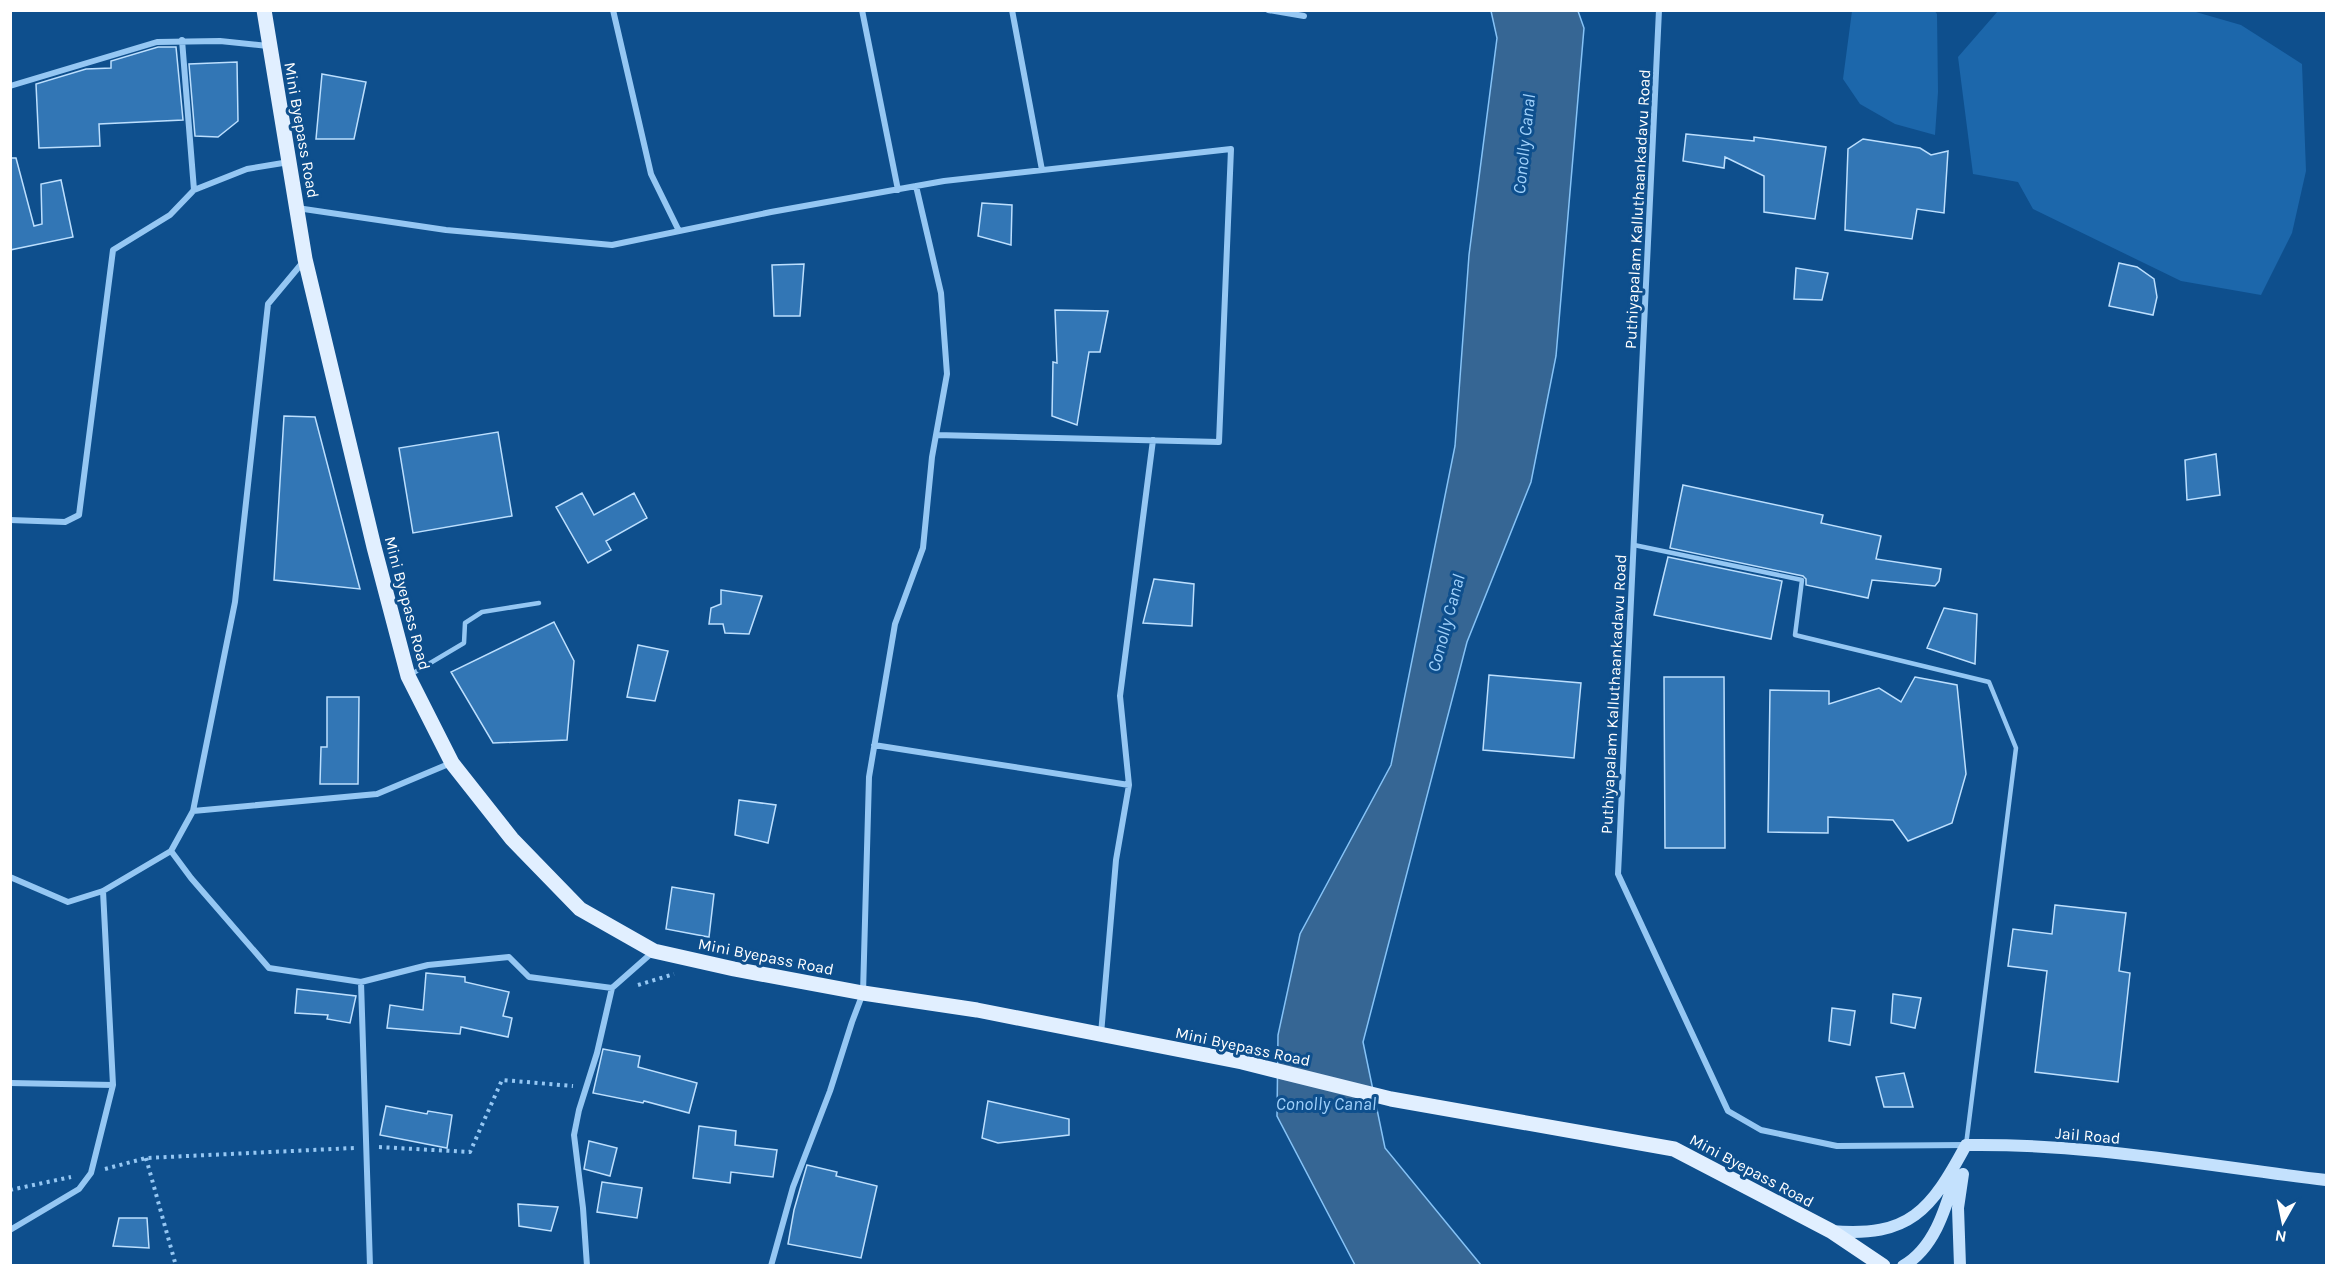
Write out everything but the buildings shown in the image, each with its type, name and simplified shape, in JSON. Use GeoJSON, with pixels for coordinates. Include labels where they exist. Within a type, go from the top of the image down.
{"type":"FeatureCollection","features":[{"type":"Feature","properties":{"kind":"main road","name":"Mini Byepass Road"},"geometry":{"type":"LineString","coordinates":[[264,10],[305,259],[374,547],[408,676],[452,763],[512,839],[580,909],[654,951],[734,969],[863,993],[977,1010],[1242,1062],[1390,1099],[1674,1149],[1831,1231],[1883,1266]]}},
{"type":"Feature","properties":{"kind":"street"},"geometry":{"type":"LineString","coordinates":[[613,10],[651,174],[679,231]]}},
{"type":"Feature","properties":{"kind":"street"},"geometry":{"type":"LineString","coordinates":[[862,10],[897,190]]}},
{"type":"Feature","properties":{"kind":"street"},"geometry":{"type":"LineString","coordinates":[[1012,10],[1042,170]]}},
{"type":"Feature","properties":{"kind":"street"},"geometry":{"type":"LineString","coordinates":[[1268,10],[1304,16]]}},
{"type":"Feature","properties":{"kind":"street","name":"Puthiyapalam Kalluthaankadavu Road"},"geometry":{"type":"LineString","coordinates":[[1659,10],[1618,874],[1728,1111],[1761,1130],[1837,1146],[1929,1143],[1966,1145]]}},
{"type":"Feature","properties":{"kind":"street"},"geometry":{"type":"LineString","coordinates":[[182,40],[194,190]]}},
{"type":"Feature","properties":{"kind":"street"},"geometry":{"type":"LineString","coordinates":[[10,86],[157,42],[220,41],[269,46]]}},
{"type":"Feature","properties":{"kind":"street"},"geometry":{"type":"LineString","coordinates":[[297,208],[446,230],[612,245],[916,186],[1231,149],[1219,442],[936,435]]}},
{"type":"Feature","properties":{"kind":"street"},"geometry":{"type":"LineString","coordinates":[[10,520],[65,522],[79,515],[113,250],[170,215],[194,190],[247,169],[290,162]]}},
{"type":"Feature","properties":{"kind":"street"},"geometry":{"type":"LineString","coordinates":[[771,1266],[792,1186],[830,1091],[863,993],[869,777],[895,624],[923,548],[932,457],[947,374],[940,293],[916,186]]}},
{"type":"Feature","properties":{"kind":"street"},"geometry":{"type":"LineString","coordinates":[[10,877],[68,902],[103,891],[171,851],[193,811],[235,602],[268,304],[305,259]]}},
{"type":"Feature","properties":{"kind":"street"},"geometry":{"type":"LineString","coordinates":[[1101,1034],[1116,860],[1129,785],[1120,696],[1153,440]]}},
{"type":"Feature","properties":{"kind":"street"},"geometry":{"type":"LineString","coordinates":[[874,745],[1129,785]]}},
{"type":"Feature","properties":{"kind":"street"},"geometry":{"type":"LineString","coordinates":[[193,811],[377,794],[452,763]]}},
{"type":"Feature","properties":{"kind":"street"},"geometry":{"type":"LineString","coordinates":[[171,851],[191,878],[269,968],[361,982],[428,965],[509,957],[529,977],[612,988]]}},
{"type":"Feature","properties":{"kind":"street"},"geometry":{"type":"LineString","coordinates":[[10,1230],[79,1189],[92,1173],[113,1085],[103,891]]}},
{"type":"Feature","properties":{"kind":"street"},"geometry":{"type":"LineString","coordinates":[[587,1266],[574,1135],[579,1110],[597,1053],[612,988],[654,951]]}},
{"type":"Feature","properties":{"kind":"street"},"geometry":{"type":"LineString","coordinates":[[361,982],[370,1266]]}},
{"type":"Feature","properties":{"kind":"street"},"geometry":{"type":"LineString","coordinates":[[10,1083],[113,1085]]}},
{"type":"Feature","properties":{"kind":"street","name":"Jail Road"},"geometry":{"type":"LineString","coordinates":[[1966,1145],[2003,1144],[2167,1158],[2326,1180]]}},
{"type":"Feature","properties":{"kind":"street"},"geometry":{"type":"LineString","coordinates":[[1831,1231],[1857,1233],[1885,1230],[1908,1220],[1930,1202],[1944,1185],[1966,1145]]}},
{"type":"Feature","properties":{"kind":"street"},"geometry":{"type":"LineString","coordinates":[[1903,1266],[1914,1259],[1929,1243],[1948,1200],[1966,1145]]}},
{"type":"Feature","properties":{"kind":"street"},"geometry":{"type":"LineString","coordinates":[[1960,1266],[1958,1208],[1966,1145]]}},
{"type":"Feature","properties":{"kind":"lane"},"geometry":{"type":"LineString","coordinates":[[1634,544],[1802,580],[1795,635],[1989,682],[2016,748],[1966,1145]]}},
{"type":"Feature","properties":{"kind":"lane"},"geometry":{"type":"LineString","coordinates":[[408,676],[464,643],[465,623],[482,612],[539,603]]}},
{"type":"Feature","properties":{"kind":"path"},"geometry":{"type":"LineString","coordinates":[[630,987],[667,975],[678,974]]}},
{"type":"Feature","properties":{"kind":"path"},"geometry":{"type":"LineString","coordinates":[[10,1190],[92,1173],[146,1158],[392,1146],[470,1152],[502,1080],[582,1087]]}},
{"type":"Feature","properties":{"kind":"path"},"geometry":{"type":"LineString","coordinates":[[146,1158],[176,1266]]}},
{"type":"Feature","properties":{"kind":"shaded area"},"geometry":{"type":"Polygon","coordinates":[[[1934,10],[1937,14],[1938,92],[1935,135],[1895,124],[1860,104],[1843,79],[1852,11],[1934,10]]]}},
{"type":"Feature","properties":{"kind":"shaded area"},"geometry":{"type":"Polygon","coordinates":[[[2189,10],[2241,25],[2302,64],[2306,171],[2292,233],[2261,295],[2181,281],[2033,209],[2018,182],[1973,174],[1958,57],[1998,11],[2189,10]]]}},
{"type":"Feature","properties":{"kind":"water","name":"Conolly Canal"},"geometry":{"type":"Polygon","coordinates":[[[1491,11],[1578,11],[1584,28],[1556,356],[1531,482],[1467,642],[1363,1042],[1385,1148],[1481,1265],[1355,1265],[1277,1116],[1278,1035],[1300,934],[1391,765],[1455,446],[1469,255],[1497,38],[1491,11]]]}}]}
